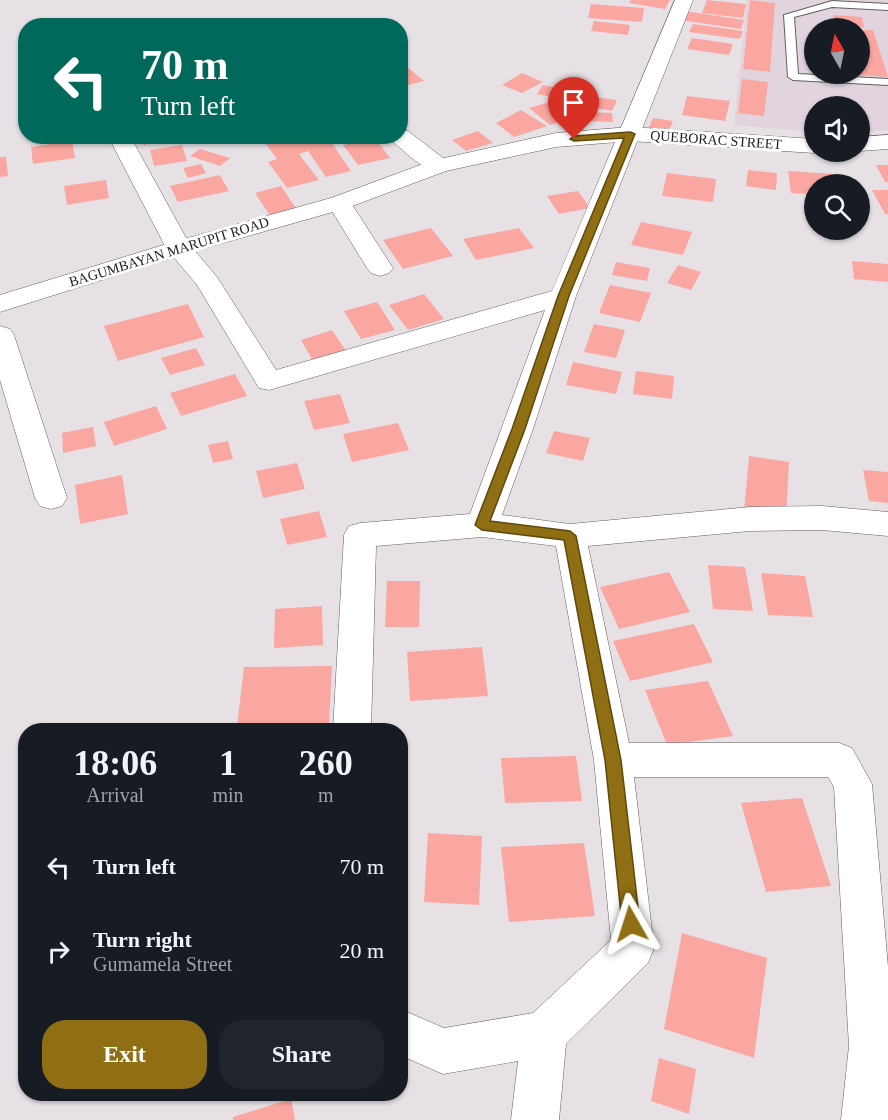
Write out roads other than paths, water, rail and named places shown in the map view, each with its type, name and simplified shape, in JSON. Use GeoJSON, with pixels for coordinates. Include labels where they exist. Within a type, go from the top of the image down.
{"type":"FeatureCollection","features":[{"type":"Feature","properties":{"kind":"street"},"geometry":{"type":"LineString","coordinates":[[482,525],[518,429],[563,296],[684,0]]}},
{"type":"Feature","properties":{"kind":"street","name":"QUEBORAC STREET"},"geometry":{"type":"LineString","coordinates":[[339,203],[439,166],[556,140],[630,134],[804,146]]}},
{"type":"Feature","properties":{"kind":"street"},"geometry":{"type":"LineString","coordinates":[[408,142],[439,166]]}},
{"type":"Feature","properties":{"kind":"street"},"geometry":{"type":"LineString","coordinates":[[870,143],[888,142]]}},
{"type":"Feature","properties":{"kind":"street"},"geometry":{"type":"LineString","coordinates":[[122,144],[179,248],[208,282],[269,381],[563,296]]}},
{"type":"Feature","properties":{"kind":"street"},"geometry":{"type":"LineString","coordinates":[[339,203],[380,268]]}},
{"type":"Feature","properties":{"kind":"street","name":"BAGUMBAYAN MARUPIT ROAD"},"geometry":{"type":"LineString","coordinates":[[0,304],[179,248],[339,203]]}},
{"type":"Feature","properties":{"kind":"street"},"geometry":{"type":"LineString","coordinates":[[0,335],[51,498]]}},
{"type":"Feature","properties":{"kind":"street"},"geometry":{"type":"LineString","coordinates":[[352,723],[360,535],[482,525],[570,536],[750,519],[822,519],[888,524]]}},
{"type":"Feature","properties":{"kind":"street"},"geometry":{"type":"LineString","coordinates":[[408,1035],[443,1051],[544,1034],[633,948],[613,760],[570,536]]}},
{"type":"Feature","properties":{"kind":"street"},"geometry":{"type":"LineString","coordinates":[[613,760],[839,760],[853,784],[872,1046],[865,1120]]}},
{"type":"Feature","properties":{"kind":"street"},"geometry":{"type":"LineString","coordinates":[[535,1120],[544,1034]]}},
{"type":"Feature","properties":{"kind":"lane"},"geometry":{"type":"LineString","coordinates":[[888,7],[832,4],[789,15],[793,77],[888,82]]}}]}
